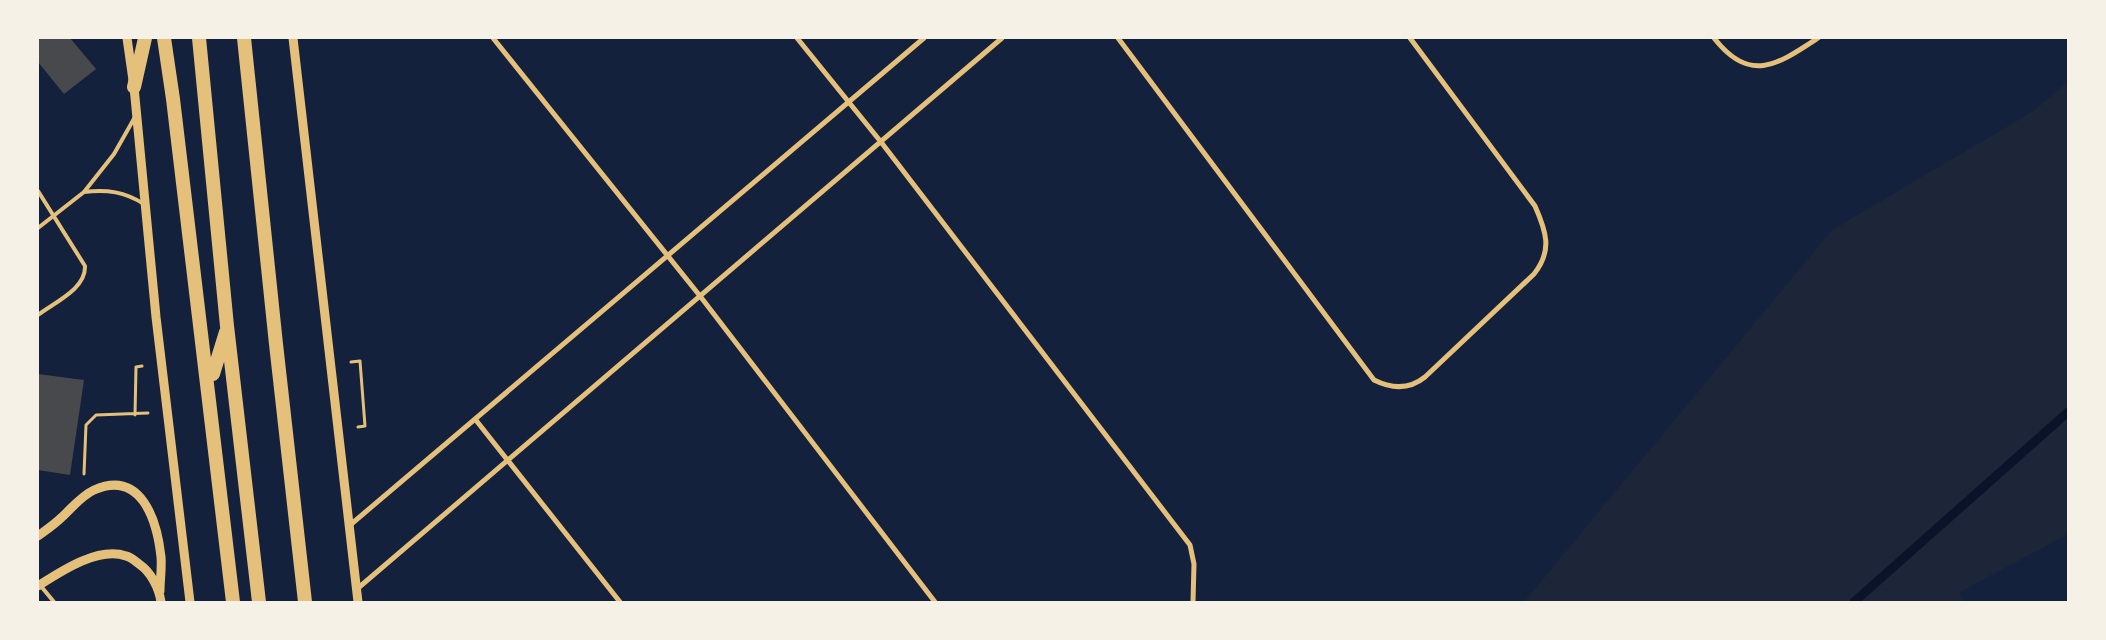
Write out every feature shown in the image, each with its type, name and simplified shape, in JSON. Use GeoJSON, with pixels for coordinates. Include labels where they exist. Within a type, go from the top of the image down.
{"type":"FeatureCollection","features":[{"type":"Feature","properties":{"kind":"highway"},"geometry":{"type":"LineString","coordinates":[[134,87],[145,38]]}},
{"type":"Feature","properties":{"kind":"highway"},"geometry":{"type":"LineString","coordinates":[[164,38],[175,108],[233,602]]}},
{"type":"Feature","properties":{"kind":"highway"},"geometry":{"type":"LineString","coordinates":[[199,38],[228,326],[259,602]]}},
{"type":"Feature","properties":{"kind":"highway"},"geometry":{"type":"LineString","coordinates":[[244,38],[305,602]]}},
{"type":"Feature","properties":{"kind":"highway"},"geometry":{"type":"LineString","coordinates":[[213,374],[228,326]]}},
{"type":"Feature","properties":{"kind":"street"},"geometry":{"type":"LineString","coordinates":[[127,38],[137,113],[156,317],[190,602]]}},
{"type":"Feature","properties":{"kind":"street"},"geometry":{"type":"LineString","coordinates":[[293,38],[358,602]]}},
{"type":"Feature","properties":{"kind":"street"},"geometry":{"type":"LineString","coordinates":[[493,38],[700,296],[935,602]]}},
{"type":"Feature","properties":{"kind":"street"},"geometry":{"type":"LineString","coordinates":[[797,38],[880,142],[1190,545],[1194,564],[1194,602]]}},
{"type":"Feature","properties":{"kind":"street"},"geometry":{"type":"LineString","coordinates":[[348,526],[924,38]]}},
{"type":"Feature","properties":{"kind":"street"},"geometry":{"type":"LineString","coordinates":[[357,590],[1002,38]]}},
{"type":"Feature","properties":{"kind":"street"},"geometry":{"type":"LineString","coordinates":[[1118,38],[1374,380],[1394,387],[1416,384],[1534,274],[1542,262],[1547,239],[1546,231],[1535,206],[1410,38]]}},
{"type":"Feature","properties":{"kind":"street"},"geometry":{"type":"LineString","coordinates":[[1714,38],[1725,52],[1744,63],[1764,66],[1787,58],[1818,38]]}},
{"type":"Feature","properties":{"kind":"street"},"geometry":{"type":"LineString","coordinates":[[475,419],[620,602]]}},
{"type":"Feature","properties":{"kind":"street"},"geometry":{"type":"LineString","coordinates":[[38,536],[61,519],[83,497],[94,490],[115,484],[132,490],[145,503],[156,528],[161,558],[161,602]]}},
{"type":"Feature","properties":{"kind":"street"},"geometry":{"type":"LineString","coordinates":[[39,586],[93,556],[117,554],[128,556],[146,568],[160,591]]}},
{"type":"Feature","properties":{"kind":"lane"},"geometry":{"type":"LineString","coordinates":[[38,228],[84,192],[114,154],[137,113]]}},
{"type":"Feature","properties":{"kind":"lane"},"geometry":{"type":"LineString","coordinates":[[84,192],[100,190],[116,192],[132,196],[146,205]]}},
{"type":"Feature","properties":{"kind":"lane"},"geometry":{"type":"LineString","coordinates":[[38,191],[86,266],[86,275],[80,284],[38,315]]}},
{"type":"Feature","properties":{"kind":"lane"},"geometry":{"type":"LineString","coordinates":[[39,586],[54,602]]}},
{"type":"Feature","properties":{"kind":"path"},"geometry":{"type":"LineString","coordinates":[[360,361],[365,426]]}},
{"type":"Feature","properties":{"kind":"path"},"geometry":{"type":"LineString","coordinates":[[83,497],[86,425],[96,415],[135,415]]}},
{"type":"Feature","properties":{"kind":"shaded area"},"geometry":{"type":"Polygon","coordinates":[[[2068,82],[2068,534],[1960,592],[1964,602],[1524,602],[1832,230],[2032,112],[2068,82]]]}},
{"type":"Feature","properties":{"kind":"building"},"geometry":{"type":"Polygon","coordinates":[[[38,38],[70,38],[96,69],[64,94],[38,62],[38,38]]]}},
{"type":"Feature","properties":{"kind":"building"},"geometry":{"type":"Polygon","coordinates":[[[38,374],[84,380],[70,475],[38,470],[38,374]]]}},
{"type":"Feature","properties":{"kind":"waterway"},"geometry":{"type":"LineString","coordinates":[[1854,602],[2068,412]]}}]}
